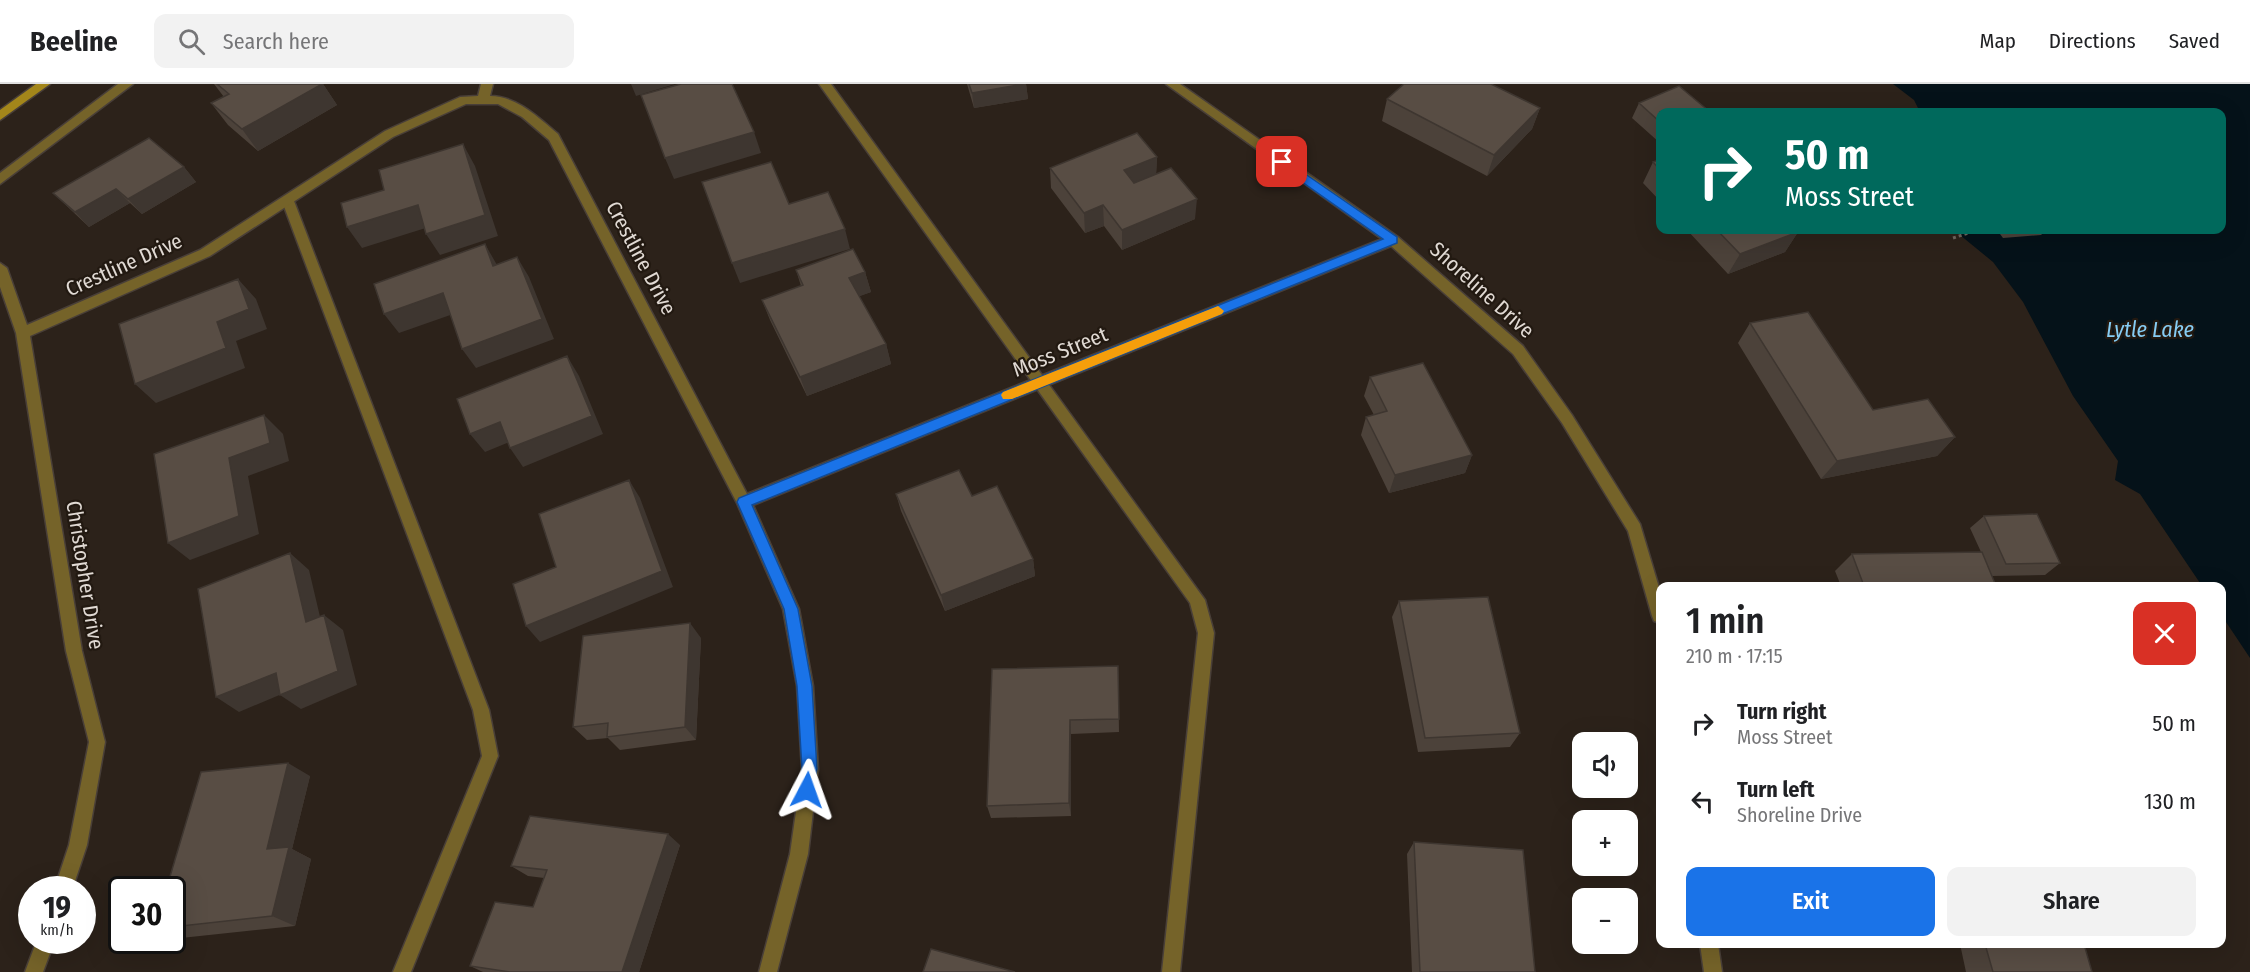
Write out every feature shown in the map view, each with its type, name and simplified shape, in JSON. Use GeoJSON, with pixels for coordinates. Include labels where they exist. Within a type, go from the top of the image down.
{"type":"FeatureCollection","features":[{"type":"Feature","properties":{"kind":"main road"},"geometry":{"type":"LineString","coordinates":[[0,116],[44,84]]}},
{"type":"Feature","properties":{"kind":"street"},"geometry":{"type":"LineString","coordinates":[[0,180],[127,84]]}},
{"type":"Feature","properties":{"kind":"street"},"geometry":{"type":"LineString","coordinates":[[483,100],[487,84]]}},
{"type":"Feature","properties":{"kind":"street"},"geometry":{"type":"LineString","coordinates":[[825,84],[1197,600],[1206,633],[1171,972]]}},
{"type":"Feature","properties":{"kind":"street","name":"Shoreline Drive"},"geometry":{"type":"LineString","coordinates":[[1172,84],[1393,240],[1518,350],[1567,419],[1635,529],[1656,602]]}},
{"type":"Feature","properties":{"kind":"street","name":"Crestline Drive"},"geometry":{"type":"LineString","coordinates":[[23,333],[206,253],[389,134],[464,100],[500,100],[526,114],[554,137],[744,502],[791,609],[805,686],[810,769],[799,854],[768,972]]}},
{"type":"Feature","properties":{"kind":"street"},"geometry":{"type":"LineString","coordinates":[[288,201],[481,710],[490,756],[402,972]]}},
{"type":"Feature","properties":{"kind":"street","name":"Moss Street"},"geometry":{"type":"LineString","coordinates":[[744,502],[1393,240]]}},
{"type":"Feature","properties":{"kind":"street","name":"Christopher Drive"},"geometry":{"type":"LineString","coordinates":[[0,268],[23,333],[74,651],[97,742],[78,845],[68,876]]}},
{"type":"Feature","properties":{"kind":"street"},"geometry":{"type":"LineString","coordinates":[[1710,948],[1713,972]]}},
{"type":"Feature","properties":{"kind":"street"},"geometry":{"type":"LineString","coordinates":[[34,972],[41,954]]}},
{"type":"Feature","properties":{"kind":"path"},"geometry":{"type":"LineString","coordinates":[[1953,238],[1966,234]]}},
{"type":"Feature","properties":{"kind":"water","name":"Lytle Lake"},"geometry":{"type":"Polygon","coordinates":[[[1893,84],[2250,84],[2250,658],[2226,622],[2226,582],[2199,582],[2140,494],[2115,480],[2118,461],[2073,396],[2023,302],[1993,262],[1960,234],[2226,234],[2226,108],[1918,108],[1914,100],[1893,84]]]}},
{"type":"Feature","properties":{"kind":"building"},"geometry":{"type":"Polygon","coordinates":[[[217,84],[322,84],[242,129],[211,103],[229,94],[217,84]]]}},
{"type":"Feature","properties":{"kind":"building"},"geometry":{"type":"Polygon","coordinates":[[[681,84],[732,84],[754,132],[665,158],[641,95],[681,84]]]}},
{"type":"Feature","properties":{"kind":"building"},"geometry":{"type":"Polygon","coordinates":[[[969,84],[1024,84],[972,93],[969,84]]]}},
{"type":"Feature","properties":{"kind":"building"},"geometry":{"type":"Polygon","coordinates":[[[1404,84],[1491,84],[1540,108],[1494,155],[1387,99],[1404,84]]]}},
{"type":"Feature","properties":{"kind":"building"},"geometry":{"type":"Polygon","coordinates":[[[1679,86],[1705,108],[1656,108],[1656,118],[1639,103],[1679,86]]]}},
{"type":"Feature","properties":{"kind":"building"},"geometry":{"type":"Polygon","coordinates":[[[1137,133],[1157,157],[1124,170],[1134,183],[1171,168],[1197,199],[1122,230],[1103,205],[1084,213],[1050,168],[1137,133]]]}},
{"type":"Feature","properties":{"kind":"building"},"geometry":{"type":"Polygon","coordinates":[[[149,138],[184,167],[128,199],[116,189],[75,212],[53,193],[149,138]]]}},
{"type":"Feature","properties":{"kind":"building"},"geometry":{"type":"Polygon","coordinates":[[[463,144],[485,215],[426,234],[418,205],[347,227],[341,203],[384,190],[379,170],[463,144]]]}},
{"type":"Feature","properties":{"kind":"building"},"geometry":{"type":"Polygon","coordinates":[[[771,162],[789,204],[828,192],[845,229],[732,263],[702,182],[771,162]]]}},
{"type":"Feature","properties":{"kind":"building"},"geometry":{"type":"Polygon","coordinates":[[[1721,234],[1793,234],[1740,254],[1721,234]]]}},
{"type":"Feature","properties":{"kind":"building"},"geometry":{"type":"Polygon","coordinates":[[[485,244],[493,266],[517,257],[542,319],[462,349],[443,293],[384,314],[374,284],[485,244]]]}},
{"type":"Feature","properties":{"kind":"building"},"geometry":{"type":"Polygon","coordinates":[[[853,249],[865,272],[849,278],[886,344],[800,377],[762,300],[803,285],[796,270],[853,249]]]}},
{"type":"Feature","properties":{"kind":"building"},"geometry":{"type":"Polygon","coordinates":[[[238,279],[249,309],[217,322],[226,348],[135,384],[119,324],[238,279]]]}},
{"type":"Feature","properties":{"kind":"building"},"geometry":{"type":"Polygon","coordinates":[[[1808,312],[1873,410],[1928,399],[1955,437],[1837,461],[1750,323],[1808,312]]]}},
{"type":"Feature","properties":{"kind":"building"},"geometry":{"type":"Polygon","coordinates":[[[567,356],[592,416],[510,448],[500,422],[470,434],[457,399],[567,356]]]}},
{"type":"Feature","properties":{"kind":"building"},"geometry":{"type":"Polygon","coordinates":[[[1423,363],[1472,455],[1395,475],[1366,417],[1387,411],[1370,377],[1423,363]]]}},
{"type":"Feature","properties":{"kind":"building"},"geometry":{"type":"Polygon","coordinates":[[[264,415],[270,443],[229,458],[239,516],[168,543],[154,454],[264,415]]]}},
{"type":"Feature","properties":{"kind":"building"},"geometry":{"type":"Polygon","coordinates":[[[959,470],[972,496],[997,486],[1033,559],[941,595],[896,494],[959,470]]]}},
{"type":"Feature","properties":{"kind":"building"},"geometry":{"type":"Polygon","coordinates":[[[629,480],[662,571],[526,626],[513,584],[556,567],[539,514],[629,480]]]}},
{"type":"Feature","properties":{"kind":"building"},"geometry":{"type":"Polygon","coordinates":[[[2037,514],[2060,563],[2006,564],[1984,516],[2037,514]]]}},
{"type":"Feature","properties":{"kind":"building"},"geometry":{"type":"Polygon","coordinates":[[[1982,552],[1994,582],[1862,582],[1852,554],[1982,552]]]}},
{"type":"Feature","properties":{"kind":"building"},"geometry":{"type":"Polygon","coordinates":[[[290,553],[306,622],[324,615],[338,671],[280,695],[276,673],[216,697],[198,589],[290,553]]]}},
{"type":"Feature","properties":{"kind":"building"},"geometry":{"type":"Polygon","coordinates":[[[1488,597],[1520,733],[1425,738],[1399,601],[1488,597]]]}},
{"type":"Feature","properties":{"kind":"building"},"geometry":{"type":"Polygon","coordinates":[[[690,623],[685,727],[607,737],[608,723],[573,727],[583,636],[690,623]]]}},
{"type":"Feature","properties":{"kind":"building"},"geometry":{"type":"Polygon","coordinates":[[[1118,666],[1119,719],[1070,720],[1069,803],[987,806],[992,669],[1118,666]]]}},
{"type":"Feature","properties":{"kind":"building"},"geometry":{"type":"Polygon","coordinates":[[[288,763],[267,849],[289,847],[272,916],[186,925],[186,876],[170,876],[201,772],[288,763]]]}},
{"type":"Feature","properties":{"kind":"building"},"geometry":{"type":"Polygon","coordinates":[[[530,816],[668,834],[622,972],[510,972],[470,966],[495,902],[533,907],[547,870],[511,866],[530,816]]]}},
{"type":"Feature","properties":{"kind":"building"},"geometry":{"type":"Polygon","coordinates":[[[1414,842],[1523,850],[1535,972],[1420,972],[1414,842]]]}},
{"type":"Feature","properties":{"kind":"building"},"geometry":{"type":"Polygon","coordinates":[[[1986,948],[2085,948],[2092,972],[1993,972],[1986,948]]]}},
{"type":"Feature","properties":{"kind":"building"},"geometry":{"type":"Polygon","coordinates":[[[931,949],[1015,972],[923,972],[931,949]]]}},
{"type":"Feature","properties":{"kind":"slow traffic"},"geometry":{"type":"LineString","coordinates":[[1008,395],[1218,311]]}},
{"type":"Feature","properties":{"kind":"route"},"geometry":{"type":"LineString","coordinates":[[807,790],[810,769],[805,686],[791,609],[744,502],[1393,240],[1282,162]]}}]}
